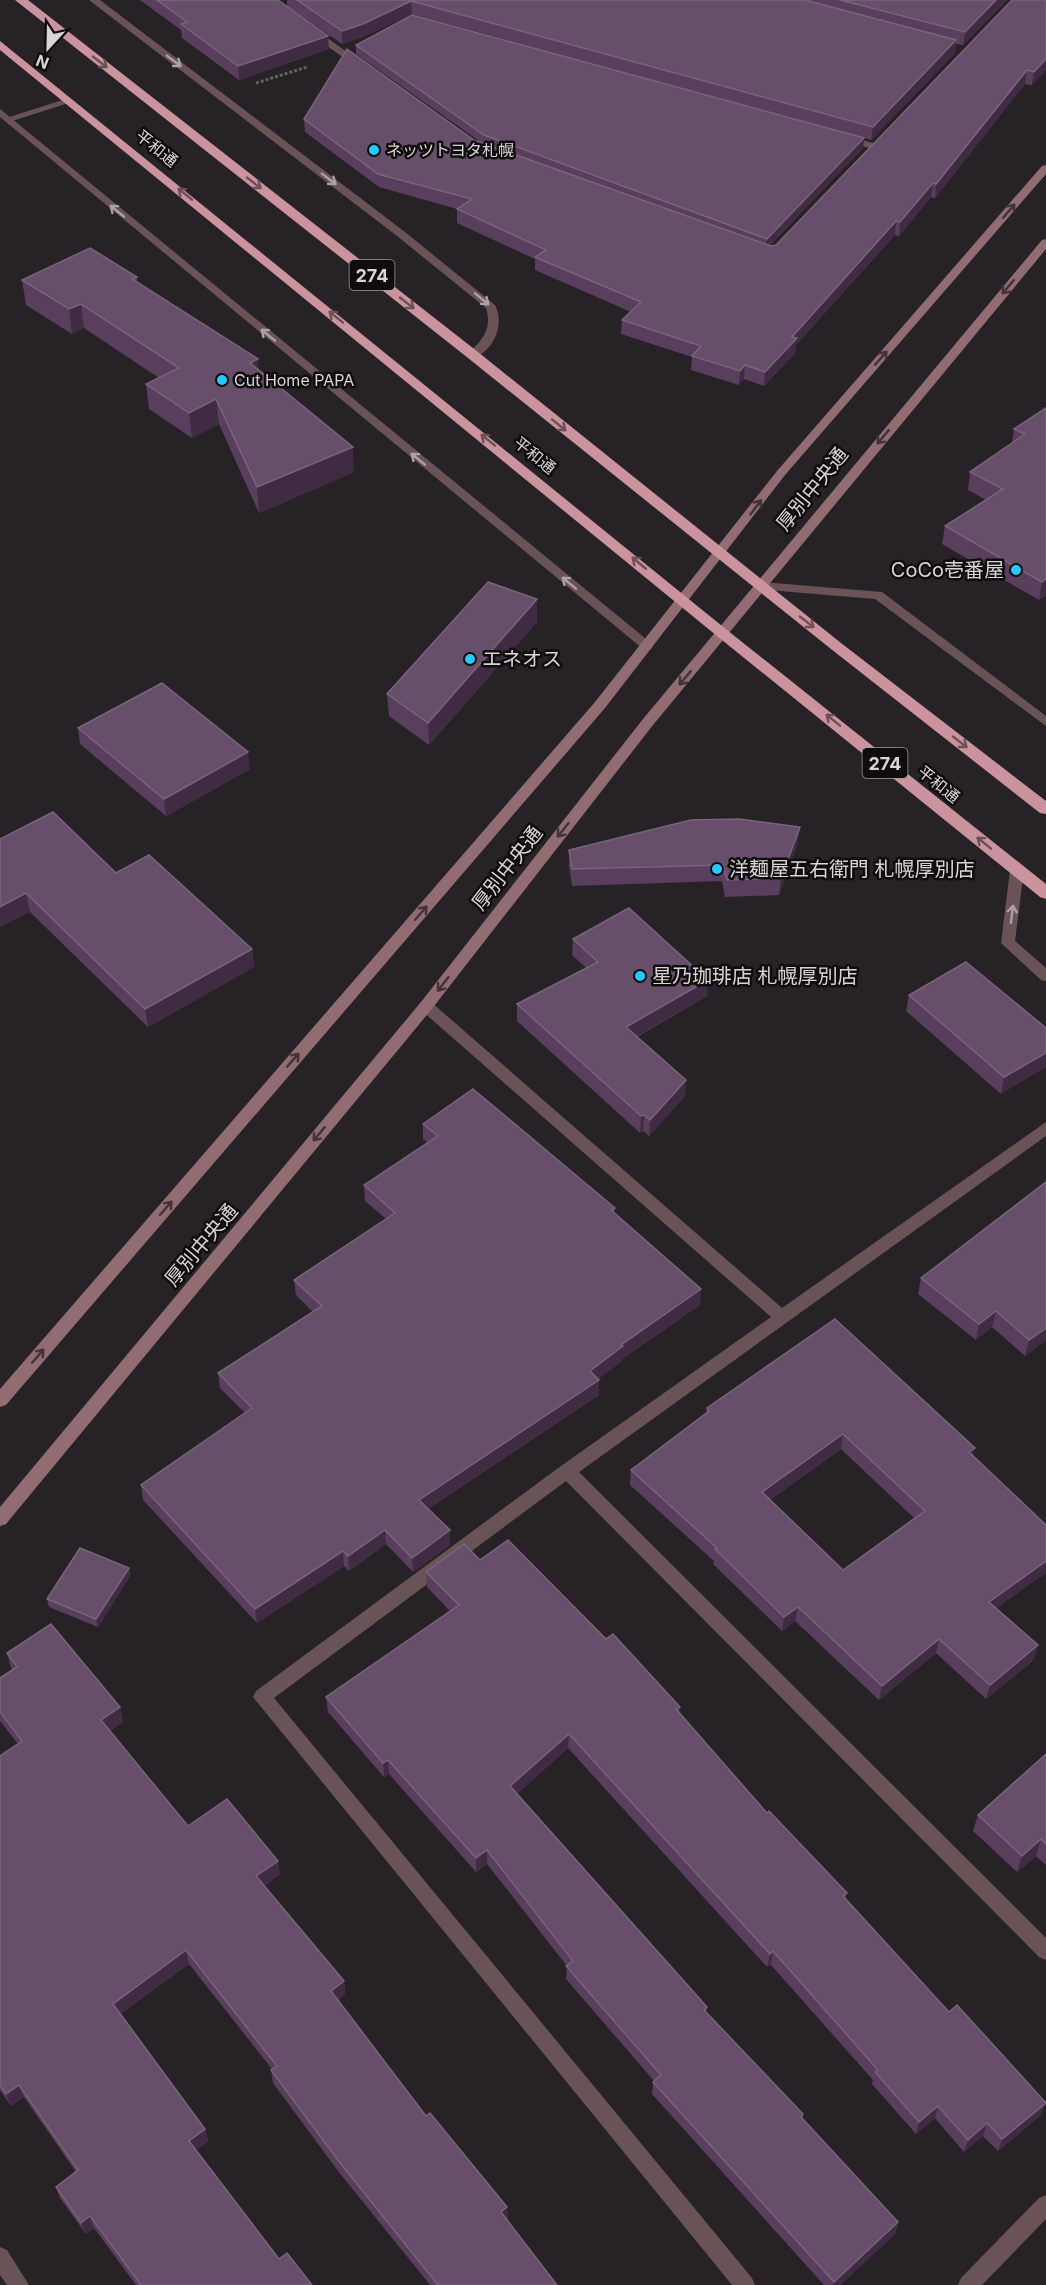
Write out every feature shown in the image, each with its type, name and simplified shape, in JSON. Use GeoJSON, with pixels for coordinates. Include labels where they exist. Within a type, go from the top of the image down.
{"type":"FeatureCollection","features":[{"type":"Feature","properties":{"kind":"highway","name":"平和通"},"geometry":{"type":"LineString","coordinates":[[21,0],[473,355],[720,554],[1046,809]]}},
{"type":"Feature","properties":{"kind":"highway","name":"平和通"},"geometry":{"type":"LineString","coordinates":[[0,44],[722,633],[1046,893]]}},
{"type":"Feature","properties":{"kind":"main road","name":"厚別中央通"},"geometry":{"type":"LineString","coordinates":[[0,1400],[600,705],[684,601],[781,473],[1046,168]]}},
{"type":"Feature","properties":{"kind":"main road","name":"厚別中央通"},"geometry":{"type":"LineString","coordinates":[[0,1519],[426,1005],[648,722],[825,506],[1046,243]]}},
{"type":"Feature","properties":{"kind":"street"},"geometry":{"type":"LineString","coordinates":[[94,0],[401,234],[491,307],[495,325],[492,335],[473,355]]}},
{"type":"Feature","properties":{"kind":"street"},"geometry":{"type":"LineString","coordinates":[[307,27],[349,52],[373,75]]}},
{"type":"Feature","properties":{"kind":"street"},"geometry":{"type":"LineString","coordinates":[[4,116],[70,101]]}},
{"type":"Feature","properties":{"kind":"street"},"geometry":{"type":"LineString","coordinates":[[4,116],[647,646]]}},
{"type":"Feature","properties":{"kind":"street"},"geometry":{"type":"LineString","coordinates":[[838,136],[877,142],[865,154]]}},
{"type":"Feature","properties":{"kind":"street"},"geometry":{"type":"LineString","coordinates":[[761,586],[878,595],[1046,722]]}},
{"type":"Feature","properties":{"kind":"street"},"geometry":{"type":"LineString","coordinates":[[1017,870],[1008,943],[1046,976]]}},
{"type":"Feature","properties":{"kind":"street"},"geometry":{"type":"LineString","coordinates":[[426,1005],[783,1318]]}},
{"type":"Feature","properties":{"kind":"street"},"geometry":{"type":"LineString","coordinates":[[745,2285],[262,1697],[567,1472],[1046,1128]]}},
{"type":"Feature","properties":{"kind":"street"},"geometry":{"type":"LineString","coordinates":[[567,1472],[1046,1951]]}},
{"type":"Feature","properties":{"kind":"street"},"geometry":{"type":"LineString","coordinates":[[968,2285],[1046,2205]]}},
{"type":"Feature","properties":{"kind":"street"},"geometry":{"type":"LineString","coordinates":[[0,2257],[19,2285]]}},
{"type":"Feature","properties":{"kind":"path"},"geometry":{"type":"LineString","coordinates":[[254,83],[349,52]]}},
{"type":"Feature","properties":{"kind":"building"},"geometry":{"type":"Polygon","coordinates":[[[157,0],[278,0],[328,36],[238,66],[181,24],[187,22],[157,0]]]}},
{"type":"Feature","properties":{"kind":"building"},"geometry":{"type":"Polygon","coordinates":[[[297,0],[805,0],[956,40],[873,127],[411,1],[363,24],[342,31],[297,0]]]}},
{"type":"Feature","properties":{"kind":"building"},"geometry":{"type":"Polygon","coordinates":[[[840,0],[996,0],[965,32],[840,0]]]}},
{"type":"Feature","properties":{"kind":"building"},"geometry":{"type":"Polygon","coordinates":[[[1012,0],[1046,0],[1046,59],[1034,72],[1027,70],[936,184],[933,183],[900,222],[896,221],[792,337],[797,338],[765,372],[745,365],[740,371],[692,356],[701,346],[622,320],[641,302],[535,257],[546,250],[457,209],[472,199],[378,174],[304,119],[347,49],[474,140],[771,246],[776,245],[1012,0]]]}},
{"type":"Feature","properties":{"kind":"building"},"geometry":{"type":"Polygon","coordinates":[[[412,15],[864,138],[767,239],[484,135],[356,45],[412,15]]]}},
{"type":"Feature","properties":{"kind":"building"},"geometry":{"type":"Polygon","coordinates":[[[90,248],[137,277],[132,279],[258,359],[250,363],[353,447],[257,487],[216,399],[189,413],[146,384],[179,368],[81,304],[69,309],[22,280],[90,248]]]}},
{"type":"Feature","properties":{"kind":"building"},"geometry":{"type":"Polygon","coordinates":[[[1046,408],[1046,579],[1042,582],[945,526],[1003,489],[970,472],[1025,434],[1014,429],[1046,408]]]}},
{"type":"Feature","properties":{"kind":"building"},"geometry":{"type":"Polygon","coordinates":[[[488,582],[537,599],[428,723],[387,694],[488,582]]]}},
{"type":"Feature","properties":{"kind":"building"},"geometry":{"type":"Polygon","coordinates":[[[162,683],[248,752],[164,799],[78,728],[162,683]]]}},
{"type":"Feature","properties":{"kind":"building"},"geometry":{"type":"Polygon","coordinates":[[[53,812],[116,873],[149,855],[252,949],[145,1009],[26,893],[0,907],[0,839],[53,812]]]}},
{"type":"Feature","properties":{"kind":"building"},"geometry":{"type":"Polygon","coordinates":[[[739,819],[800,827],[781,878],[727,880],[723,865],[572,869],[569,850],[691,820],[739,819]]]}},
{"type":"Feature","properties":{"kind":"building"},"geometry":{"type":"Polygon","coordinates":[[[629,908],[708,980],[626,1027],[686,1080],[650,1120],[644,1115],[641,1116],[517,1004],[598,962],[573,939],[629,908]]]}},
{"type":"Feature","properties":{"kind":"building"},"geometry":{"type":"Polygon","coordinates":[[[966,962],[1046,1028],[1046,1053],[1004,1077],[909,995],[966,962]]]}},
{"type":"Feature","properties":{"kind":"building"},"geometry":{"type":"Polygon","coordinates":[[[473,1089],[615,1208],[611,1210],[701,1289],[621,1345],[623,1346],[590,1371],[599,1380],[419,1500],[450,1530],[412,1558],[385,1530],[348,1556],[343,1551],[255,1609],[141,1485],[252,1408],[218,1373],[322,1306],[294,1280],[395,1213],[364,1185],[438,1136],[423,1124],[473,1089]]]}},
{"type":"Feature","properties":{"kind":"building"},"geometry":{"type":"Polygon","coordinates":[[[1046,1182],[1046,1328],[1029,1340],[996,1311],[979,1324],[921,1278],[1046,1182]]]}},
{"type":"Feature","properties":{"kind":"building"},"geometry":{"type":"Polygon","coordinates":[[[835,1319],[975,1448],[969,1452],[1046,1525],[1046,1561],[989,1602],[1038,1645],[990,1685],[939,1639],[882,1686],[798,1607],[784,1617],[715,1549],[717,1548],[631,1470],[709,1411],[707,1408],[835,1319]],[[843,1434],[762,1492],[843,1570],[925,1511],[843,1434]]]}},
{"type":"Feature","properties":{"kind":"building"},"geometry":{"type":"Polygon","coordinates":[[[508,1540],[606,1639],[613,1634],[680,1707],[676,1709],[767,1813],[769,1811],[847,1893],[843,1896],[949,2012],[957,2005],[1046,2103],[1002,2139],[987,2123],[968,2140],[938,2106],[919,2122],[875,2072],[878,2070],[773,1951],[770,1954],[569,1734],[510,1786],[707,2007],[704,2010],[803,2114],[801,2117],[898,2222],[834,2282],[653,2082],[661,2075],[566,1966],[573,1961],[487,1850],[476,1858],[388,1760],[383,1763],[326,1697],[459,1605],[426,1572],[464,1544],[480,1560],[508,1540]]]}},
{"type":"Feature","properties":{"kind":"building"},"geometry":{"type":"Polygon","coordinates":[[[80,1548],[129,1568],[96,1619],[47,1599],[80,1548]]]}},
{"type":"Feature","properties":{"kind":"building"},"geometry":{"type":"Polygon","coordinates":[[[51,1624],[120,1707],[101,1720],[188,1826],[227,1799],[278,1861],[256,1876],[344,1981],[331,1991],[426,2116],[430,2113],[507,2207],[501,2212],[557,2285],[438,2285],[337,2159],[271,2070],[277,2066],[186,1950],[113,2004],[205,2129],[189,2141],[279,2259],[287,2253],[312,2285],[141,2285],[90,2216],[81,2223],[56,2187],[78,2170],[19,2085],[6,2094],[0,2085],[0,1756],[22,1741],[0,1712],[0,1678],[17,1667],[7,1653],[51,1624]]]}},
{"type":"Feature","properties":{"kind":"building"},"geometry":{"type":"Polygon","coordinates":[[[1046,1754],[1046,1844],[1041,1839],[1022,1856],[978,1815],[1046,1754]]]}},
{"type":"Feature","properties":{"kind":"place","name":"ネッツトヨタ札幌"},"geometry":{"type":"Point","coordinates":[374,150]}},
{"type":"Feature","properties":{"kind":"place","name":"Cut Home PAPA"},"geometry":{"type":"Point","coordinates":[222,380]}},
{"type":"Feature","properties":{"kind":"place","name":"CoCo壱番屋"},"geometry":{"type":"Point","coordinates":[1016,570]}},
{"type":"Feature","properties":{"kind":"place","name":"エネオス"},"geometry":{"type":"Point","coordinates":[470,659]}},
{"type":"Feature","properties":{"kind":"place","name":"洋麺屋五右衛門 札幌厚別店"},"geometry":{"type":"Point","coordinates":[717,869]}},
{"type":"Feature","properties":{"kind":"place","name":"星乃珈琲店 札幌厚別店"},"geometry":{"type":"Point","coordinates":[640,976]}}]}
